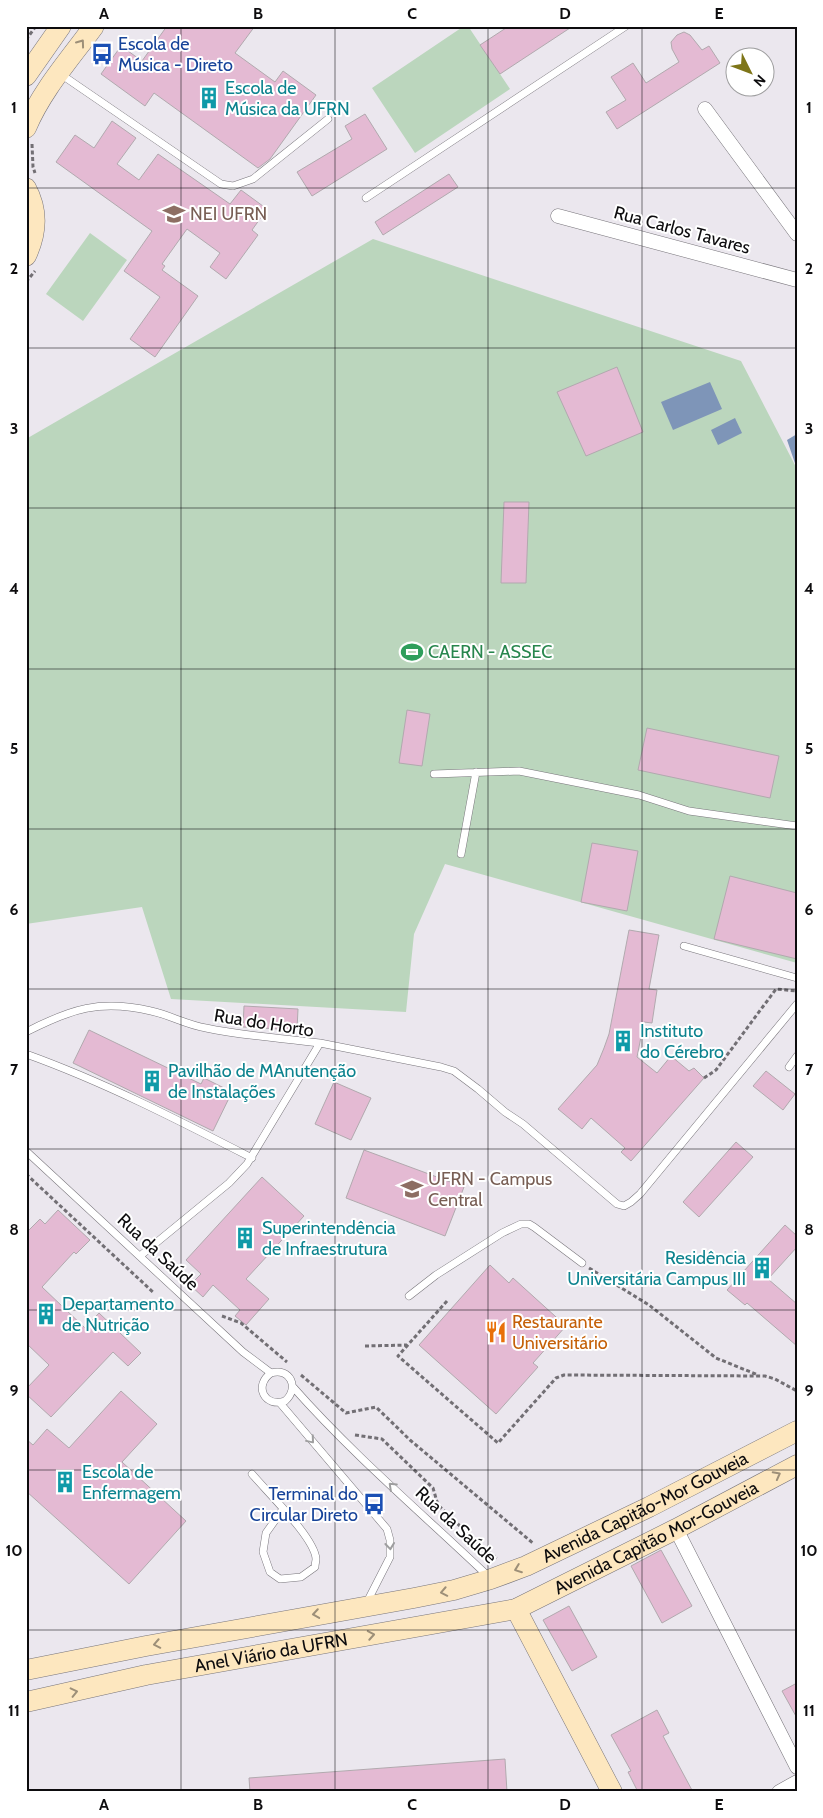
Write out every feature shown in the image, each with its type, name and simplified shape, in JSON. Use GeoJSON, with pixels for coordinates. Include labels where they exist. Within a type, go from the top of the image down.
{"type":"FeatureCollection","features":[{"type":"Feature","properties":{"kind":"main road"},"geometry":{"type":"LineString","coordinates":[[26,76],[61,26]]}},
{"type":"Feature","properties":{"kind":"main road"},"geometry":{"type":"LineString","coordinates":[[29,133],[32,115],[59,73],[94,26]]}},
{"type":"Feature","properties":{"kind":"main road"},"geometry":{"type":"LineString","coordinates":[[31,181],[36,222],[31,263]]}},
{"type":"Feature","properties":{"kind":"main road","name":"Avenida Capitão-Mor Gouveia"},"geometry":{"type":"LineString","coordinates":[[491,1579],[558,1552],[797,1431]]}},
{"type":"Feature","properties":{"kind":"main road","name":"Avenida Capitão Mor-Gouveia"},"geometry":{"type":"LineString","coordinates":[[516,1609],[676,1529],[797,1465]]}},
{"type":"Feature","properties":{"kind":"main road","name":"Anel Viário da UFRN"},"geometry":{"type":"LineString","coordinates":[[26,1670],[146,1646],[454,1590],[491,1579]]}},
{"type":"Feature","properties":{"kind":"main road"},"geometry":{"type":"LineString","coordinates":[[516,1609],[612,1792]]}},
{"type":"Feature","properties":{"kind":"main road","name":"Anel Viário da UFRN"},"geometry":{"type":"LineString","coordinates":[[26,1702],[146,1675],[516,1609]]}},
{"type":"Feature","properties":{"kind":"street"},"geometry":{"type":"LineString","coordinates":[[705,109],[797,234]]}},
{"type":"Feature","properties":{"kind":"street","name":"Rua Carlos Tavares"},"geometry":{"type":"LineString","coordinates":[[558,216],[797,280]]}},
{"type":"Feature","properties":{"kind":"street"},"geometry":{"type":"LineString","coordinates":[[676,1529],[797,1767]]}},
{"type":"Feature","properties":{"kind":"street"},"geometry":{"type":"LineString","coordinates":[[779,1792],[797,1782]]}},
{"type":"Feature","properties":{"kind":"lane"},"geometry":{"type":"LineString","coordinates":[[366,198],[626,26]]}},
{"type":"Feature","properties":{"kind":"lane"},"geometry":{"type":"LineString","coordinates":[[59,73],[221,184],[233,186],[253,180],[328,119]]}},
{"type":"Feature","properties":{"kind":"lane"},"geometry":{"type":"LineString","coordinates":[[434,774],[519,770],[639,795],[690,811],[797,826]]}},
{"type":"Feature","properties":{"kind":"lane"},"geometry":{"type":"LineString","coordinates":[[460,854],[476,772]]}},
{"type":"Feature","properties":{"kind":"lane"},"geometry":{"type":"LineString","coordinates":[[684,946],[797,978]]}},
{"type":"Feature","properties":{"kind":"lane"},"geometry":{"type":"LineString","coordinates":[[320,1043],[454,1071],[523,1124],[617,1204],[624,1206],[640,1194],[797,1004]]}},
{"type":"Feature","properties":{"kind":"lane","name":"Rua do Horto"},"geometry":{"type":"LineString","coordinates":[[26,1032],[61,1015],[91,1006],[123,1006],[152,1011],[205,1028],[320,1043],[252,1158],[229,1183],[140,1256]]}},
{"type":"Feature","properties":{"kind":"lane"},"geometry":{"type":"LineString","coordinates":[[26,1054],[70,1070],[186,1124],[252,1158]]}},
{"type":"Feature","properties":{"kind":"lane"},"geometry":{"type":"LineString","coordinates":[[789,1067],[797,1056]]}},
{"type":"Feature","properties":{"kind":"lane","name":"Rua da Saúde"},"geometry":{"type":"LineString","coordinates":[[26,1151],[242,1352],[271,1373],[281,1372],[288,1375],[292,1380],[293,1387],[311,1407],[491,1579]]}},
{"type":"Feature","properties":{"kind":"lane"},"geometry":{"type":"LineString","coordinates":[[409,1296],[458,1260],[502,1233],[521,1224],[529,1224],[534,1227],[582,1263]]}},
{"type":"Feature","properties":{"kind":"lane"},"geometry":{"type":"LineString","coordinates":[[271,1373],[264,1380],[262,1389],[267,1399],[280,1403],[289,1397],[293,1387]]}},
{"type":"Feature","properties":{"kind":"lane"},"geometry":{"type":"LineString","coordinates":[[280,1403],[365,1506],[387,1529],[390,1540],[390,1557],[364,1606]]}},
{"type":"Feature","properties":{"kind":"lane"},"geometry":{"type":"LineString","coordinates":[[252,1474],[306,1536],[316,1558],[315,1567],[301,1577],[280,1579],[270,1572],[263,1552],[266,1533],[283,1510]]}},
{"type":"Feature","properties":{"kind":"path"},"geometry":{"type":"LineString","coordinates":[[26,40],[36,26]]}},
{"type":"Feature","properties":{"kind":"path"},"geometry":{"type":"LineString","coordinates":[[29,133],[33,167],[31,181]]}},
{"type":"Feature","properties":{"kind":"path"},"geometry":{"type":"LineString","coordinates":[[26,282],[31,263]]}},
{"type":"Feature","properties":{"kind":"path"},"geometry":{"type":"LineString","coordinates":[[704,1078],[716,1070],[776,989],[797,991]]}},
{"type":"Feature","properties":{"kind":"path"},"geometry":{"type":"LineString","coordinates":[[26,1174],[154,1294]]}},
{"type":"Feature","properties":{"kind":"path"},"geometry":{"type":"LineString","coordinates":[[582,1263],[649,1305],[716,1358],[761,1376],[775,1379],[797,1391]]}},
{"type":"Feature","properties":{"kind":"path"},"geometry":{"type":"LineString","coordinates":[[447,1301],[398,1356],[498,1443],[556,1378],[564,1375],[761,1376]]}},
{"type":"Feature","properties":{"kind":"path"},"geometry":{"type":"LineString","coordinates":[[218,1312],[224,1318],[241,1323],[291,1366]]}},
{"type":"Feature","properties":{"kind":"path"},"geometry":{"type":"LineString","coordinates":[[365,1346],[408,1346]]}},
{"type":"Feature","properties":{"kind":"path"},"geometry":{"type":"LineString","coordinates":[[297,1371],[346,1413],[376,1407],[424,1452],[536,1546]]}},
{"type":"Feature","properties":{"kind":"path"},"geometry":{"type":"LineString","coordinates":[[350,1430],[356,1436],[382,1439],[434,1488],[438,1505],[482,1547],[496,1558],[501,1559]]}},
{"type":"Feature","properties":{"kind":"green space"},"geometry":{"type":"Polygon","coordinates":[[[464,26],[468,26],[510,89],[415,153],[372,88],[464,26]]]}},
{"type":"Feature","properties":{"kind":"green space"},"geometry":{"type":"Polygon","coordinates":[[[90,233],[127,260],[83,321],[46,294],[90,233]]]}},
{"type":"Feature","properties":{"kind":"green space","name":"CAERN - ASSEC"},"geometry":{"type":"Polygon","coordinates":[[[373,239],[741,361],[797,469],[797,963],[445,864],[414,934],[406,1012],[171,999],[142,907],[26,924],[26,439],[373,239]]]}},
{"type":"Feature","properties":{"kind":"water"},"geometry":{"type":"Polygon","coordinates":[[[710,382],[722,409],[673,430],[661,402],[710,382]]]}},
{"type":"Feature","properties":{"kind":"water"},"geometry":{"type":"Polygon","coordinates":[[[735,418],[742,433],[718,445],[711,430],[735,418]]]}},
{"type":"Feature","properties":{"kind":"water"},"geometry":{"type":"Polygon","coordinates":[[[797,434],[797,469],[787,440],[797,434]]]}},
{"type":"Feature","properties":{"kind":"building","name":"Escola de Música da UFRN"},"geometry":{"type":"Polygon","coordinates":[[[167,26],[255,26],[235,53],[275,82],[283,71],[316,95],[270,159],[258,168],[154,93],[145,106],[101,74],[121,46],[142,61],[167,26]]]}},
{"type":"Feature","properties":{"kind":"building"},"geometry":{"type":"Polygon","coordinates":[[[509,26],[573,26],[500,74],[480,45],[509,26]]]}},
{"type":"Feature","properties":{"kind":"building"},"geometry":{"type":"Polygon","coordinates":[[[684,32],[690,35],[702,50],[709,46],[720,63],[617,129],[606,112],[626,100],[611,77],[633,63],[646,83],[679,62],[672,49],[671,42],[677,35],[684,32]]]}},
{"type":"Feature","properties":{"kind":"building"},"geometry":{"type":"Polygon","coordinates":[[[365,114],[387,149],[312,196],[297,172],[352,139],[345,126],[365,114]]]}},
{"type":"Feature","properties":{"kind":"building"},"geometry":{"type":"Polygon","coordinates":[[[112,121],[136,138],[117,164],[139,180],[158,154],[230,204],[241,190],[267,209],[252,230],[258,235],[226,279],[210,267],[220,253],[187,229],[162,264],[165,266],[162,270],[198,296],[155,357],[130,339],[160,297],[124,271],[152,231],[56,162],[75,135],[94,148],[112,121]]]}},
{"type":"Feature","properties":{"kind":"building"},"geometry":{"type":"Polygon","coordinates":[[[449,174],[458,187],[383,235],[375,222],[449,174]]]}},
{"type":"Feature","properties":{"kind":"building"},"geometry":{"type":"Polygon","coordinates":[[[617,367],[643,432],[586,456],[557,392],[617,367]]]}},
{"type":"Feature","properties":{"kind":"building"},"geometry":{"type":"Polygon","coordinates":[[[504,502],[529,502],[526,583],[501,583],[504,502]]]}},
{"type":"Feature","properties":{"kind":"building"},"geometry":{"type":"Polygon","coordinates":[[[407,710],[430,714],[422,766],[399,763],[407,710]]]}},
{"type":"Feature","properties":{"kind":"building"},"geometry":{"type":"Polygon","coordinates":[[[647,728],[779,756],[770,798],[638,770],[647,728]]]}},
{"type":"Feature","properties":{"kind":"building"},"geometry":{"type":"Polygon","coordinates":[[[592,843],[638,851],[627,911],[581,902],[592,843]]]}},
{"type":"Feature","properties":{"kind":"building"},"geometry":{"type":"Polygon","coordinates":[[[730,876],[797,893],[797,959],[714,939],[730,876]]]}},
{"type":"Feature","properties":{"kind":"building","name":"Instituto do Cérebro"},"geometry":{"type":"Polygon","coordinates":[[[629,930],[659,935],[649,989],[657,990],[652,1023],[644,1022],[637,1057],[657,1073],[671,1056],[689,1071],[694,1068],[704,1078],[631,1161],[621,1152],[625,1148],[591,1118],[582,1129],[558,1109],[597,1065],[604,1048],[609,1034],[629,930]]]}},
{"type":"Feature","properties":{"kind":"building"},"geometry":{"type":"Polygon","coordinates":[[[244,1006],[298,1009],[297,1030],[243,1027],[244,1006]]]}},
{"type":"Feature","properties":{"kind":"building","name":"Pavilhão de MAnutenção de Instalações"},"geometry":{"type":"Polygon","coordinates":[[[89,1030],[201,1084],[204,1078],[232,1092],[213,1131],[73,1063],[89,1030]]]}},
{"type":"Feature","properties":{"kind":"building"},"geometry":{"type":"Polygon","coordinates":[[[766,1071],[795,1094],[783,1110],[753,1086],[766,1071]]]}},
{"type":"Feature","properties":{"kind":"building"},"geometry":{"type":"Polygon","coordinates":[[[334,1082],[371,1098],[351,1140],[315,1124],[334,1082]]]}},
{"type":"Feature","properties":{"kind":"building"},"geometry":{"type":"Polygon","coordinates":[[[736,1142],[753,1157],[699,1217],[683,1202],[736,1142]]]}},
{"type":"Feature","properties":{"kind":"building"},"geometry":{"type":"Polygon","coordinates":[[[364,1150],[464,1187],[445,1236],[346,1198],[364,1150]]]}},
{"type":"Feature","properties":{"kind":"building","name":"Superintendência de Infraestrutura"},"geometry":{"type":"Polygon","coordinates":[[[262,1177],[304,1216],[246,1279],[269,1299],[246,1325],[235,1316],[240,1310],[213,1285],[203,1297],[190,1285],[201,1274],[186,1260],[262,1177]]]}},
{"type":"Feature","properties":{"kind":"building","name":"Departamento de Nutrição"},"geometry":{"type":"Polygon","coordinates":[[[58,1210],[90,1240],[76,1254],[74,1252],[42,1287],[85,1328],[99,1313],[141,1353],[128,1366],[113,1352],[51,1417],[26,1394],[26,1389],[49,1365],[26,1343],[26,1233],[40,1219],[45,1224],[58,1210]]]}},
{"type":"Feature","properties":{"kind":"building"},"geometry":{"type":"Polygon","coordinates":[[[785,1225],[797,1236],[797,1247],[768,1279],[797,1304],[797,1346],[747,1303],[745,1305],[727,1290],[785,1225]]]}},
{"type":"Feature","properties":{"kind":"building","name":"Restaurante Universitário"},"geometry":{"type":"Polygon","coordinates":[[[490,1265],[509,1283],[513,1278],[566,1326],[533,1363],[538,1367],[496,1414],[419,1345],[490,1265]]]}},
{"type":"Feature","properties":{"kind":"building","name":"Escola de Enfermagem"},"geometry":{"type":"Polygon","coordinates":[[[121,1391],[157,1424],[122,1462],[186,1521],[129,1584],[26,1491],[26,1439],[33,1445],[47,1429],[69,1448],[121,1391]]]}},
{"type":"Feature","properties":{"kind":"building"},"geometry":{"type":"Polygon","coordinates":[[[661,1550],[692,1606],[662,1623],[631,1566],[661,1550]]]}},
{"type":"Feature","properties":{"kind":"building"},"geometry":{"type":"Polygon","coordinates":[[[569,1606],[597,1657],[572,1671],[543,1620],[569,1606]]]}},
{"type":"Feature","properties":{"kind":"building"},"geometry":{"type":"Polygon","coordinates":[[[797,1683],[797,1718],[782,1691],[797,1683]]]}},
{"type":"Feature","properties":{"kind":"building"},"geometry":{"type":"Polygon","coordinates":[[[657,1710],[669,1733],[663,1736],[693,1792],[638,1792],[628,1772],[631,1771],[611,1735],[657,1710]]]}},
{"type":"Feature","properties":{"kind":"building"},"geometry":{"type":"Polygon","coordinates":[[[505,1759],[507,1792],[250,1792],[249,1778],[505,1759]]]}},
{"type":"Feature","properties":{"kind":"place","name":"Escola de Música - Direto"},"geometry":{"type":"Point","coordinates":[102,54]}},
{"type":"Feature","properties":{"kind":"place","name":"Escola de Música da UFRN"},"geometry":{"type":"Point","coordinates":[209,98]}},
{"type":"Feature","properties":{"kind":"place","name":"NEI UFRN"},"geometry":{"type":"Point","coordinates":[174,214]}},
{"type":"Feature","properties":{"kind":"place","name":"CAERN - ASSEC"},"geometry":{"type":"Point","coordinates":[412,652]}},
{"type":"Feature","properties":{"kind":"place","name":"Instituto do Cérebro"},"geometry":{"type":"Point","coordinates":[623,1041]}},
{"type":"Feature","properties":{"kind":"place","name":"Pavilhão de MAnutenção de Instalações"},"geometry":{"type":"Point","coordinates":[152,1081]}},
{"type":"Feature","properties":{"kind":"place","name":"UFRN - Campus Central"},"geometry":{"type":"Point","coordinates":[412,1189]}},
{"type":"Feature","properties":{"kind":"place","name":"Superintendência de Infraestrutura"},"geometry":{"type":"Point","coordinates":[245,1238]}},
{"type":"Feature","properties":{"kind":"place","name":"Residência Universitária Campus III"},"geometry":{"type":"Point","coordinates":[762,1268]}},
{"type":"Feature","properties":{"kind":"place","name":"Departamento de Nutrição"},"geometry":{"type":"Point","coordinates":[46,1314]}},
{"type":"Feature","properties":{"kind":"place","name":"Restaurante Universitário"},"geometry":{"type":"Point","coordinates":[496,1332]}},
{"type":"Feature","properties":{"kind":"place","name":"Escola de Enfermagem"},"geometry":{"type":"Point","coordinates":[65,1482]}},
{"type":"Feature","properties":{"kind":"place","name":"Terminal do Circular Direto"},"geometry":{"type":"Point","coordinates":[374,1504]}}]}
